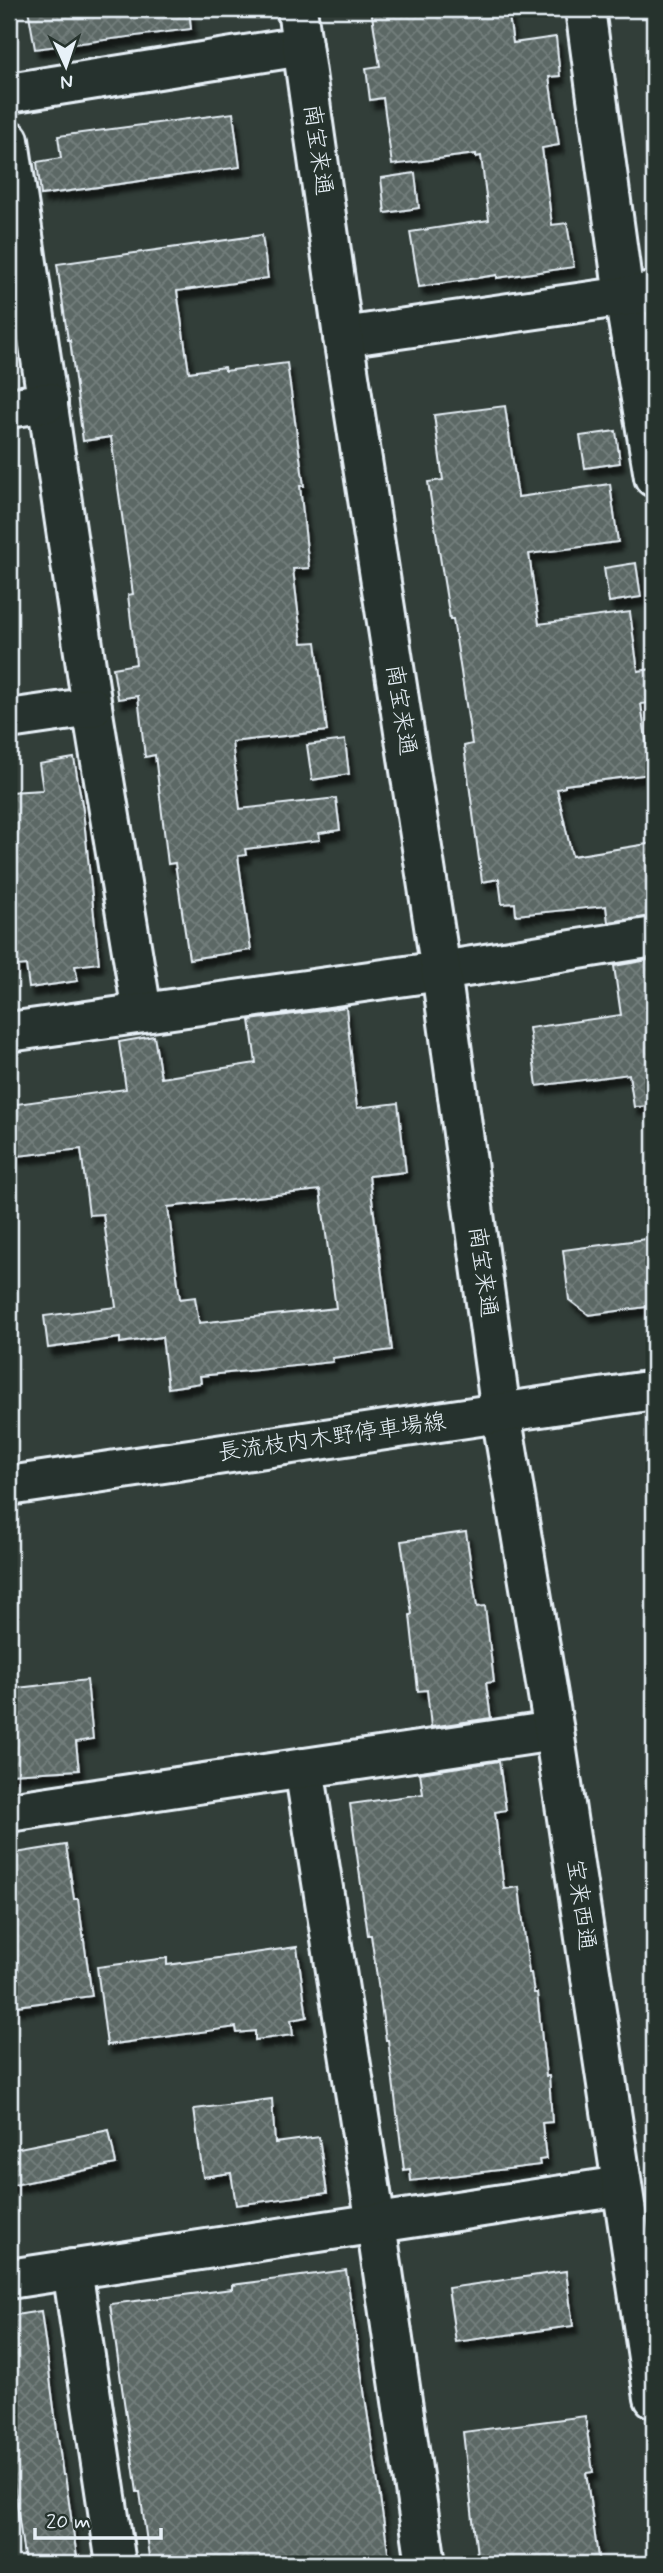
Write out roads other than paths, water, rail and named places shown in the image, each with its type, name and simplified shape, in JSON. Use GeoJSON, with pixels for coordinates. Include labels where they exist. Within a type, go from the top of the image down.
{"type":"FeatureCollection","features":[{"type":"Feature","properties":{"kind":"street","name":"南宝来通"},"geometry":{"type":"LineString","coordinates":[[297,9],[343,337],[441,971],[501,1413]]}},
{"type":"Feature","properties":{"kind":"street"},"geometry":{"type":"LineString","coordinates":[[585,9],[639,295],[654,477]]}},
{"type":"Feature","properties":{"kind":"street"},"geometry":{"type":"LineString","coordinates":[[9,93],[302,46]]}},
{"type":"Feature","properties":{"kind":"street"},"geometry":{"type":"LineString","coordinates":[[9,140],[92,707],[142,1012]]}},
{"type":"Feature","properties":{"kind":"street"},"geometry":{"type":"LineString","coordinates":[[343,337],[639,295]]}},
{"type":"Feature","properties":{"kind":"street"},"geometry":{"type":"LineString","coordinates":[[9,408],[48,402]]}},
{"type":"Feature","properties":{"kind":"street"},"geometry":{"type":"LineString","coordinates":[[9,719],[92,707]]}},
{"type":"Feature","properties":{"kind":"street"},"geometry":{"type":"LineString","coordinates":[[9,1032],[441,971],[654,937]]}},
{"type":"Feature","properties":{"kind":"street","name":"長流枝内木野停車場線"},"geometry":{"type":"LineString","coordinates":[[9,1486],[654,1390]]}},
{"type":"Feature","properties":{"kind":"street","name":"宝来西通"},"geometry":{"type":"LineString","coordinates":[[501,1413],[554,1731],[621,2186],[649,2334],[654,2398]]}},
{"type":"Feature","properties":{"kind":"street"},"geometry":{"type":"LineString","coordinates":[[9,1812],[554,1731]]}},
{"type":"Feature","properties":{"kind":"street"},"geometry":{"type":"LineString","coordinates":[[304,1768],[426,2564]]}},
{"type":"Feature","properties":{"kind":"street"},"geometry":{"type":"LineString","coordinates":[[9,2279],[621,2186]]}},
{"type":"Feature","properties":{"kind":"street"},"geometry":{"type":"LineString","coordinates":[[72,2269],[116,2564]]}}]}
